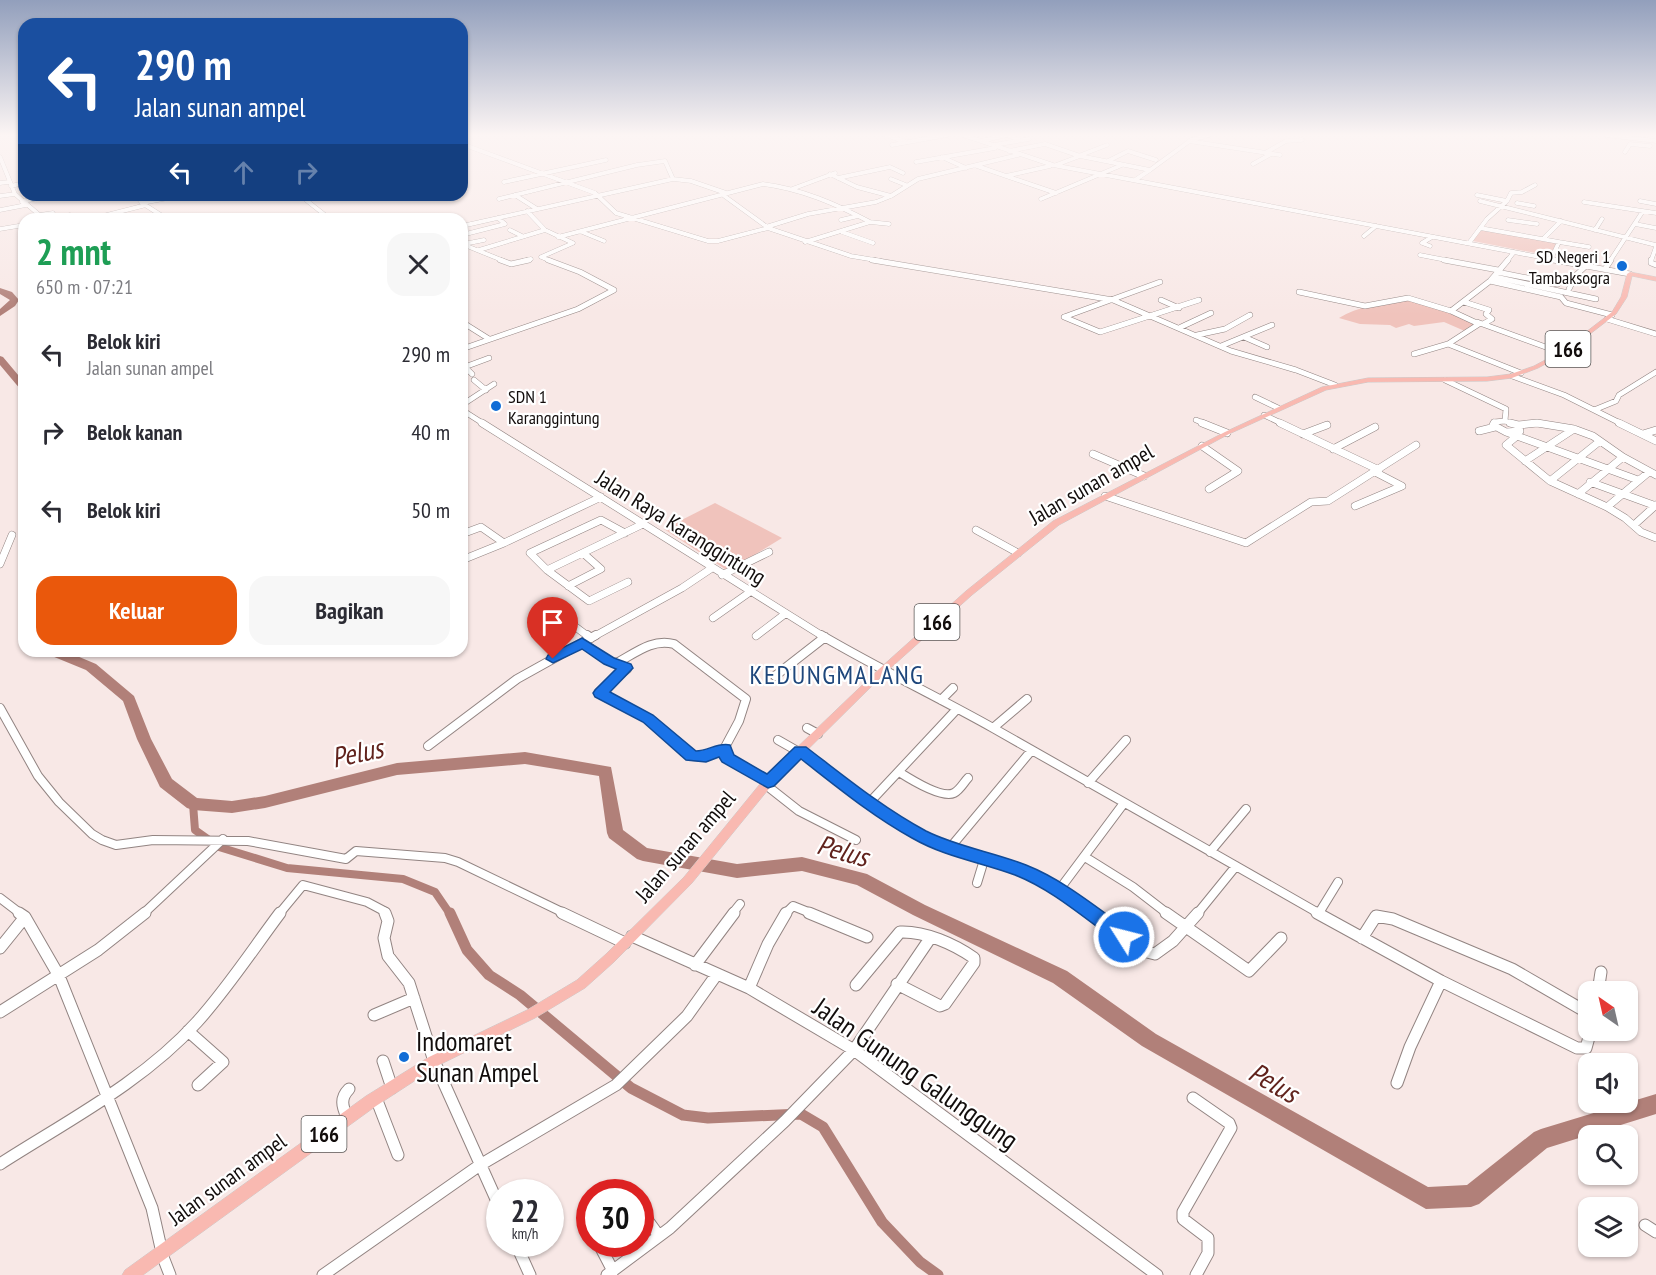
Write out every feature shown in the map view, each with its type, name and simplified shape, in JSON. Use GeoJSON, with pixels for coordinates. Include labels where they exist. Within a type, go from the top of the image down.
{"type":"FeatureCollection","features":[{"type":"Feature","properties":{"kind":"main road"},"geometry":{"type":"LineString","coordinates":[[1630,274],[1656,279]]}},
{"type":"Feature","properties":{"kind":"main road","name":"Jalan sunan ampel"},"geometry":{"type":"LineString","coordinates":[[130,1275],[376,1098],[434,1061],[531,1014],[581,984],[629,940],[688,880],[767,783],[799,751],[882,671],[969,593],[1056,523],[1227,433],[1278,408],[1335,385],[1368,380],[1488,379],[1521,373],[1562,353],[1610,317],[1623,298],[1630,274]]}},
{"type":"Feature","properties":{"kind":"street"},"geometry":{"type":"LineString","coordinates":[[468,225],[596,194]]}},
{"type":"Feature","properties":{"kind":"street"},"geometry":{"type":"LineString","coordinates":[[598,194],[610,209],[633,219],[711,242],[808,214],[876,202],[891,196]]}},
{"type":"Feature","properties":{"kind":"street"},"geometry":{"type":"LineString","coordinates":[[558,237],[723,194]]}},
{"type":"Feature","properties":{"kind":"street"},"geometry":{"type":"LineString","coordinates":[[726,194],[759,223],[805,242],[851,256],[921,269],[1112,299],[1221,346],[1335,385]]}},
{"type":"Feature","properties":{"kind":"street"},"geometry":{"type":"LineString","coordinates":[[807,194],[843,208],[870,222],[889,224]]}},
{"type":"Feature","properties":{"kind":"street"},"geometry":{"type":"LineString","coordinates":[[885,194],[891,196]]}},
{"type":"Feature","properties":{"kind":"street"},"geometry":{"type":"LineString","coordinates":[[1041,199],[1052,194]]}},
{"type":"Feature","properties":{"kind":"street"},"geometry":{"type":"LineString","coordinates":[[1211,194],[1630,274]]}},
{"type":"Feature","properties":{"kind":"street"},"geometry":{"type":"LineString","coordinates":[[1469,243],[1511,194]]}},
{"type":"Feature","properties":{"kind":"street"},"geometry":{"type":"LineString","coordinates":[[499,199],[515,195],[537,209]]}},
{"type":"Feature","properties":{"kind":"street"},"geometry":{"type":"LineString","coordinates":[[1477,195],[1507,201]]}},
{"type":"Feature","properties":{"kind":"street"},"geometry":{"type":"LineString","coordinates":[[0,210],[30,201]]}},
{"type":"Feature","properties":{"kind":"street"},"geometry":{"type":"LineString","coordinates":[[141,201],[158,213]]}},
{"type":"Feature","properties":{"kind":"street"},"geometry":{"type":"LineString","coordinates":[[112,213],[157,201]]}},
{"type":"Feature","properties":{"kind":"street"},"geometry":{"type":"LineString","coordinates":[[307,201],[322,213]]}},
{"type":"Feature","properties":{"kind":"street"},"geometry":{"type":"LineString","coordinates":[[1480,201],[1656,246],[1651,256],[1651,263],[1656,265]]}},
{"type":"Feature","properties":{"kind":"street"},"geometry":{"type":"LineString","coordinates":[[1640,201],[1656,204]]}},
{"type":"Feature","properties":{"kind":"street"},"geometry":{"type":"LineString","coordinates":[[1509,208],[1519,202],[1534,206]]}},
{"type":"Feature","properties":{"kind":"street"},"geometry":{"type":"LineString","coordinates":[[1584,202],[1656,213]]}},
{"type":"Feature","properties":{"kind":"street"},"geometry":{"type":"LineString","coordinates":[[23,203],[36,213]]}},
{"type":"Feature","properties":{"kind":"street"},"geometry":{"type":"LineString","coordinates":[[468,346],[531,327],[578,309],[614,290],[580,272],[541,257],[573,243],[545,230],[526,211]]}},
{"type":"Feature","properties":{"kind":"street"},"geometry":{"type":"LineString","coordinates":[[1605,269],[1643,211]]}},
{"type":"Feature","properties":{"kind":"street"},"geometry":{"type":"LineString","coordinates":[[1516,224],[1533,214]]}},
{"type":"Feature","properties":{"kind":"street"},"geometry":{"type":"LineString","coordinates":[[841,220],[858,216]]}},
{"type":"Feature","properties":{"kind":"street"},"geometry":{"type":"LineString","coordinates":[[468,233],[505,224],[498,218]]}},
{"type":"Feature","properties":{"kind":"street"},"geometry":{"type":"LineString","coordinates":[[1595,230],[1602,219]]}},
{"type":"Feature","properties":{"kind":"street"},"geometry":{"type":"LineString","coordinates":[[1508,220],[1516,224],[1537,224]]}},
{"type":"Feature","properties":{"kind":"street"},"geometry":{"type":"LineString","coordinates":[[1543,239],[1562,221]]}},
{"type":"Feature","properties":{"kind":"street"},"geometry":{"type":"LineString","coordinates":[[805,242],[824,234],[842,232],[870,222]]}},
{"type":"Feature","properties":{"kind":"street"},"geometry":{"type":"LineString","coordinates":[[1635,224],[1656,228]]}},
{"type":"Feature","properties":{"kind":"street"},"geometry":{"type":"LineString","coordinates":[[0,229],[18,226]]}},
{"type":"Feature","properties":{"kind":"street"},"geometry":{"type":"LineString","coordinates":[[1364,236],[1376,226]]}},
{"type":"Feature","properties":{"kind":"street"},"geometry":{"type":"LineString","coordinates":[[1480,228],[1589,247]]}},
{"type":"Feature","properties":{"kind":"street"},"geometry":{"type":"LineString","coordinates":[[510,230],[522,236]]}},
{"type":"Feature","properties":{"kind":"street"},"geometry":{"type":"LineString","coordinates":[[479,250],[545,230]]}},
{"type":"Feature","properties":{"kind":"street"},"geometry":{"type":"LineString","coordinates":[[580,232],[604,241]]}},
{"type":"Feature","properties":{"kind":"street"},"geometry":{"type":"LineString","coordinates":[[842,232],[873,243]]}},
{"type":"Feature","properties":{"kind":"street"},"geometry":{"type":"LineString","coordinates":[[1430,246],[1422,243],[1432,237]]}},
{"type":"Feature","properties":{"kind":"street"},"geometry":{"type":"LineString","coordinates":[[468,243],[484,240]]}},
{"type":"Feature","properties":{"kind":"street"},"geometry":{"type":"LineString","coordinates":[[1551,259],[1559,242]]}},
{"type":"Feature","properties":{"kind":"street"},"geometry":{"type":"LineString","coordinates":[[468,246],[511,264],[531,259]]}},
{"type":"Feature","properties":{"kind":"street"},"geometry":{"type":"LineString","coordinates":[[1451,311],[1495,275],[1514,252]]}},
{"type":"Feature","properties":{"kind":"street"},"geometry":{"type":"LineString","coordinates":[[1420,255],[1596,298]]}},
{"type":"Feature","properties":{"kind":"street"},"geometry":{"type":"LineString","coordinates":[[1569,289],[1572,280],[1587,265]]}},
{"type":"Feature","properties":{"kind":"street"},"geometry":{"type":"LineString","coordinates":[[1495,275],[1558,284]]}},
{"type":"Feature","properties":{"kind":"street"},"geometry":{"type":"LineString","coordinates":[[1495,275],[1561,297],[1566,303],[1656,334]]}},
{"type":"Feature","properties":{"kind":"street"},"geometry":{"type":"LineString","coordinates":[[1160,282],[1064,317],[1100,332],[1199,300]]}},
{"type":"Feature","properties":{"kind":"street"},"geometry":{"type":"LineString","coordinates":[[1299,292],[1365,306],[1408,298],[1451,311],[1562,353]]}},
{"type":"Feature","properties":{"kind":"street"},"geometry":{"type":"LineString","coordinates":[[1161,300],[1179,308]]}},
{"type":"Feature","properties":{"kind":"street"},"geometry":{"type":"LineString","coordinates":[[1414,354],[1448,344],[1480,323],[1492,319],[1486,314],[1489,310],[1464,302]]}},
{"type":"Feature","properties":{"kind":"street"},"geometry":{"type":"LineString","coordinates":[[1181,327],[1211,313]]}},
{"type":"Feature","properties":{"kind":"street"},"geometry":{"type":"LineString","coordinates":[[1197,335],[1225,329],[1250,315]]}},
{"type":"Feature","properties":{"kind":"street"},"geometry":{"type":"LineString","coordinates":[[1221,346],[1272,325]]}},
{"type":"Feature","properties":{"kind":"street"},"geometry":{"type":"LineString","coordinates":[[468,326],[489,339]]}},
{"type":"Feature","properties":{"kind":"street"},"geometry":{"type":"LineString","coordinates":[[1244,337],[1267,347]]}},
{"type":"Feature","properties":{"kind":"street"},"geometry":{"type":"LineString","coordinates":[[1448,344],[1521,373]]}},
{"type":"Feature","properties":{"kind":"street"},"geometry":{"type":"LineString","coordinates":[[468,366],[489,358]]}},
{"type":"Feature","properties":{"kind":"street"},"geometry":{"type":"LineString","coordinates":[[468,372],[486,390]]}},
{"type":"Feature","properties":{"kind":"street"},"geometry":{"type":"LineString","coordinates":[[1594,410],[1616,401],[1619,395],[1656,372]]}},
{"type":"Feature","properties":{"kind":"street"},"geometry":{"type":"LineString","coordinates":[[1512,376],[1546,387],[1656,441]]}},
{"type":"Feature","properties":{"kind":"street"},"geometry":{"type":"LineString","coordinates":[[1644,379],[1656,383]]}},
{"type":"Feature","properties":{"kind":"street"},"geometry":{"type":"LineString","coordinates":[[1443,380],[1506,409],[1505,421]]}},
{"type":"Feature","properties":{"kind":"street"},"geometry":{"type":"LineString","coordinates":[[468,404],[494,384]]}},
{"type":"Feature","properties":{"kind":"street"},"geometry":{"type":"LineString","coordinates":[[1255,397],[1278,408]]}},
{"type":"Feature","properties":{"kind":"street","name":"Jalan Raya Karanggintung"},"geometry":{"type":"LineString","coordinates":[[468,412],[722,575],[882,671],[908,681],[993,728],[1441,981],[1577,1048],[1582,1050],[1586,1048],[1588,1041]]}},
{"type":"Feature","properties":{"kind":"street"},"geometry":{"type":"LineString","coordinates":[[1264,415],[1377,471],[1402,486],[1355,506]]}},
{"type":"Feature","properties":{"kind":"street"},"geometry":{"type":"LineString","coordinates":[[1196,420],[1227,433]]}},
{"type":"Feature","properties":{"kind":"street"},"geometry":{"type":"LineString","coordinates":[[1495,427],[1494,422],[1505,421],[1518,425],[1549,424],[1574,429],[1600,441],[1623,458],[1653,474]]}},
{"type":"Feature","properties":{"kind":"street"},"geometry":{"type":"LineString","coordinates":[[1303,435],[1327,425]]}},
{"type":"Feature","properties":{"kind":"street"},"geometry":{"type":"LineString","coordinates":[[1506,432],[1521,431],[1518,425]]}},
{"type":"Feature","properties":{"kind":"street"},"geometry":{"type":"LineString","coordinates":[[1333,449],[1375,427]]}},
{"type":"Feature","properties":{"kind":"street"},"geometry":{"type":"LineString","coordinates":[[1479,431],[1495,427],[1638,480]]}},
{"type":"Feature","properties":{"kind":"street"},"geometry":{"type":"LineString","coordinates":[[1525,461],[1574,429]]}},
{"type":"Feature","properties":{"kind":"street"},"geometry":{"type":"LineString","coordinates":[[1643,434],[1656,430]]}},
{"type":"Feature","properties":{"kind":"street"},"geometry":{"type":"LineString","coordinates":[[1517,436],[1506,445],[1550,481],[1607,507],[1641,532],[1656,538]]}},
{"type":"Feature","properties":{"kind":"street"},"geometry":{"type":"LineString","coordinates":[[1550,481],[1600,441]]}},
{"type":"Feature","properties":{"kind":"street"},"geometry":{"type":"LineString","coordinates":[[1105,496],[1244,543],[1311,502],[1329,501],[1416,445]]}},
{"type":"Feature","properties":{"kind":"street"},"geometry":{"type":"LineString","coordinates":[[1203,446],[1238,471],[1209,489]]}},
{"type":"Feature","properties":{"kind":"street"},"geometry":{"type":"LineString","coordinates":[[1093,454],[1144,476]]}},
{"type":"Feature","properties":{"kind":"street"},"geometry":{"type":"LineString","coordinates":[[1578,494],[1606,468],[1623,458]]}},
{"type":"Feature","properties":{"kind":"street"},"geometry":{"type":"LineString","coordinates":[[1607,507],[1638,480],[1653,474]]}},
{"type":"Feature","properties":{"kind":"street"},"geometry":{"type":"LineString","coordinates":[[1590,482],[1656,506],[1634,525]]}},
{"type":"Feature","properties":{"kind":"street"},"geometry":{"type":"LineString","coordinates":[[468,558],[601,497]]}},
{"type":"Feature","properties":{"kind":"street"},"geometry":{"type":"LineString","coordinates":[[625,533],[601,520],[530,554],[587,600],[592,601],[628,582]]}},
{"type":"Feature","properties":{"kind":"street"},"geometry":{"type":"LineString","coordinates":[[547,570],[643,524]]}},
{"type":"Feature","properties":{"kind":"street"},"geometry":{"type":"LineString","coordinates":[[468,531],[478,527],[484,528],[504,543]]}},
{"type":"Feature","properties":{"kind":"street"},"geometry":{"type":"LineString","coordinates":[[976,530],[1018,553]]}},
{"type":"Feature","properties":{"kind":"street"},"geometry":{"type":"LineString","coordinates":[[0,564],[12,535]]}},
{"type":"Feature","properties":{"kind":"street"},"geometry":{"type":"LineString","coordinates":[[722,575],[769,552]]}},
{"type":"Feature","properties":{"kind":"street"},"geometry":{"type":"LineString","coordinates":[[568,586],[601,569],[583,553]]}},
{"type":"Feature","properties":{"kind":"street"},"geometry":{"type":"LineString","coordinates":[[428,746],[502,689],[712,568]]}},
{"type":"Feature","properties":{"kind":"street"},"geometry":{"type":"LineString","coordinates":[[713,618],[750,592]]}},
{"type":"Feature","properties":{"kind":"street"},"geometry":{"type":"LineString","coordinates":[[756,636],[785,614]]}},
{"type":"Feature","properties":{"kind":"street"},"geometry":{"type":"LineString","coordinates":[[561,616],[591,638]]}},
{"type":"Feature","properties":{"kind":"street"},"geometry":{"type":"LineString","coordinates":[[775,676],[825,637]]}},
{"type":"Feature","properties":{"kind":"street"},"geometry":{"type":"LineString","coordinates":[[582,643],[609,661],[627,669],[599,692],[601,694],[648,719],[692,756],[706,757],[724,749],[740,721],[746,701],[744,697],[675,644],[667,642],[650,644],[617,663]]}},
{"type":"Feature","properties":{"kind":"street"},"geometry":{"type":"LineString","coordinates":[[941,700],[953,688]]}},
{"type":"Feature","properties":{"kind":"street"},"geometry":{"type":"LineString","coordinates":[[993,728],[1027,699]]}},
{"type":"Feature","properties":{"kind":"street"},"geometry":{"type":"LineString","coordinates":[[0,708],[38,776],[59,802],[92,834],[102,840],[116,845],[153,840],[223,839]]}},
{"type":"Feature","properties":{"kind":"street"},"geometry":{"type":"LineString","coordinates":[[869,803],[957,709]]}},
{"type":"Feature","properties":{"kind":"street"},"geometry":{"type":"LineString","coordinates":[[807,728],[818,734]]}},
{"type":"Feature","properties":{"kind":"street"},"geometry":{"type":"LineString","coordinates":[[778,740],[799,751],[869,803],[918,834],[949,849],[1021,870],[1059,890],[1143,951],[1153,954],[1161,952],[1185,927],[1236,866]]}},
{"type":"Feature","properties":{"kind":"street"},"geometry":{"type":"LineString","coordinates":[[1088,783],[1126,740]]}},
{"type":"Feature","properties":{"kind":"street"},"geometry":{"type":"LineString","coordinates":[[724,749],[728,758],[767,783],[799,811],[856,840]]}},
{"type":"Feature","properties":{"kind":"street"},"geometry":{"type":"LineString","coordinates":[[949,849],[1031,751]]}},
{"type":"Feature","properties":{"kind":"street"},"geometry":{"type":"LineString","coordinates":[[898,772],[948,794],[955,792],[968,778]]}},
{"type":"Feature","properties":{"kind":"street"},"geometry":{"type":"LineString","coordinates":[[1059,890],[1124,803]]}},
{"type":"Feature","properties":{"kind":"street"},"geometry":{"type":"LineString","coordinates":[[1210,852],[1246,809]]}},
{"type":"Feature","properties":{"kind":"street"},"geometry":{"type":"LineString","coordinates":[[0,1012],[98,950],[158,903],[223,839]]}},
{"type":"Feature","properties":{"kind":"street","name":"Jalan Gunung Galunggung"},"geometry":{"type":"LineString","coordinates":[[223,839],[248,841],[346,859],[356,850],[454,860],[629,940],[749,988],[854,1050],[1157,1275]]}},
{"type":"Feature","properties":{"kind":"street"},"geometry":{"type":"LineString","coordinates":[[1085,857],[1133,887],[1185,927],[1249,971],[1281,938]]}},
{"type":"Feature","properties":{"kind":"street"},"geometry":{"type":"LineString","coordinates":[[977,883],[984,860]]}},
{"type":"Feature","properties":{"kind":"street"},"geometry":{"type":"LineString","coordinates":[[1319,913],[1338,882]]}},
{"type":"Feature","properties":{"kind":"street"},"geometry":{"type":"LineString","coordinates":[[0,1164],[106,1097],[158,1060],[188,1030],[303,885],[367,902],[384,911],[388,921],[384,938],[388,956],[409,983],[434,1061],[487,1179]]}},
{"type":"Feature","properties":{"kind":"street"},"geometry":{"type":"LineString","coordinates":[[0,898],[25,917],[59,976],[152,1208],[162,1253],[170,1275]]}},
{"type":"Feature","properties":{"kind":"street"},"geometry":{"type":"LineString","coordinates":[[695,965],[740,904]]}},
{"type":"Feature","properties":{"kind":"street"},"geometry":{"type":"LineString","coordinates":[[749,988],[778,925],[786,911],[792,906],[867,937]]}},
{"type":"Feature","properties":{"kind":"street"},"geometry":{"type":"LineString","coordinates":[[1362,938],[1376,916],[1393,919],[1512,969],[1578,1007]]}},
{"type":"Feature","properties":{"kind":"street"},"geometry":{"type":"LineString","coordinates":[[0,948],[25,917]]}},
{"type":"Feature","properties":{"kind":"street"},"geometry":{"type":"LineString","coordinates":[[856,985],[900,932],[906,931],[931,937],[974,958],[974,963],[945,1004],[936,1006],[897,984]]}},
{"type":"Feature","properties":{"kind":"street"},"geometry":{"type":"LineString","coordinates":[[604,1257],[610,1273],[659,1236],[785,1121],[854,1050],[931,937]]}},
{"type":"Feature","properties":{"kind":"street"},"geometry":{"type":"LineString","coordinates":[[1600,981],[1601,972]]}},
{"type":"Feature","properties":{"kind":"street"},"geometry":{"type":"LineString","coordinates":[[323,1275],[480,1165],[630,1074],[687,1016],[717,974]]}},
{"type":"Feature","properties":{"kind":"street"},"geometry":{"type":"LineString","coordinates":[[1396,1083],[1441,981]]}},
{"type":"Feature","properties":{"kind":"street"},"geometry":{"type":"LineString","coordinates":[[374,1015],[414,998]]}},
{"type":"Feature","properties":{"kind":"street"},"geometry":{"type":"LineString","coordinates":[[188,1030],[223,1062],[198,1085]]}},
{"type":"Feature","properties":{"kind":"street"},"geometry":{"type":"LineString","coordinates":[[383,1061],[392,1088]]}},
{"type":"Feature","properties":{"kind":"street"},"geometry":{"type":"LineString","coordinates":[[347,1117],[342,1104],[342,1096],[349,1089]]}},
{"type":"Feature","properties":{"kind":"street"},"geometry":{"type":"LineString","coordinates":[[376,1098],[398,1155]]}},
{"type":"Feature","properties":{"kind":"street"},"geometry":{"type":"LineString","coordinates":[[1193,1098],[1229,1123],[1232,1128],[1183,1212],[1183,1219],[1208,1238],[1208,1253],[1196,1275]]}},
{"type":"Feature","properties":{"kind":"street"},"geometry":{"type":"LineString","coordinates":[[1645,1225],[1656,1232]]}},
{"type":"Feature","properties":{"kind":"street"},"geometry":{"type":"LineString","coordinates":[[654,1229],[659,1236]]}},
{"type":"Feature","properties":{"kind":"street"},"geometry":{"type":"LineString","coordinates":[[522,1257],[530,1275]]}},
{"type":"Feature","properties":{"kind":"shaded area"},"geometry":{"type":"Polygon","coordinates":[[[1481,230],[1558,243],[1551,256],[1473,241],[1481,230]]]}},
{"type":"Feature","properties":{"kind":"shaded area"},"geometry":{"type":"Polygon","coordinates":[[[1401,299],[1414,299],[1476,324],[1467,332],[1444,322],[1414,326],[1409,324],[1396,328],[1390,325],[1360,324],[1339,318],[1361,308],[1401,299]]]}},
{"type":"Feature","properties":{"kind":"shaded area"},"geometry":{"type":"Polygon","coordinates":[[[715,503],[782,538],[728,571],[664,529],[715,503]]]}},
{"type":"Feature","properties":{"kind":"waterway","name":"Pelus"},"geometry":{"type":"LineString","coordinates":[[0,291],[9,294],[15,300],[0,313]]}},
{"type":"Feature","properties":{"kind":"waterway","name":"Pelus"},"geometry":{"type":"LineString","coordinates":[[0,359],[18,381]]}},
{"type":"Feature","properties":{"kind":"waterway","name":"Pelus"},"geometry":{"type":"LineString","coordinates":[[67,657],[91,667],[129,699],[144,739],[166,783],[193,804],[232,807],[265,802],[397,769],[525,758],[606,771],[615,833],[643,854],[737,871],[802,864],[861,879],[919,910],[1060,977],[1149,1040],[1426,1198],[1471,1196],[1541,1139],[1656,1104]]}},
{"type":"Feature","properties":{"kind":"waterway"},"geometry":{"type":"LineString","coordinates":[[193,804],[195,830],[219,847],[287,868],[403,879],[435,892],[450,914]]}},
{"type":"Feature","properties":{"kind":"waterway"},"geometry":{"type":"LineString","coordinates":[[450,913],[467,950],[489,975],[520,995],[631,1088],[683,1115],[708,1118],[801,1114],[823,1127],[882,1222],[920,1262],[938,1275]]}},
{"type":"Feature","properties":{"kind":"place","name":"SD Negeri 1 Tambaksogra"},"geometry":{"type":"Point","coordinates":[1622,266]}},
{"type":"Feature","properties":{"kind":"place","name":"SDN 1 Karanggintung"},"geometry":{"type":"Point","coordinates":[496,406]}},
{"type":"Feature","properties":{"kind":"place","name":"Indomaret Sunan Ampel"},"geometry":{"type":"Point","coordinates":[404,1057]}},
{"type":"Feature","properties":{"kind":"district","name":"KEDUNGMALANG"},"geometry":{"type":"Point","coordinates":[837,674]}},
{"type":"Feature","properties":{"kind":"route"},"geometry":{"type":"LineString","coordinates":[[553,659],[582,643],[609,661],[627,669],[599,692],[648,719],[692,756],[706,757],[724,749],[728,758],[768,782],[800,751],[869,803],[918,834],[949,849],[1021,870],[1059,890],[1124,937]]}}]}
